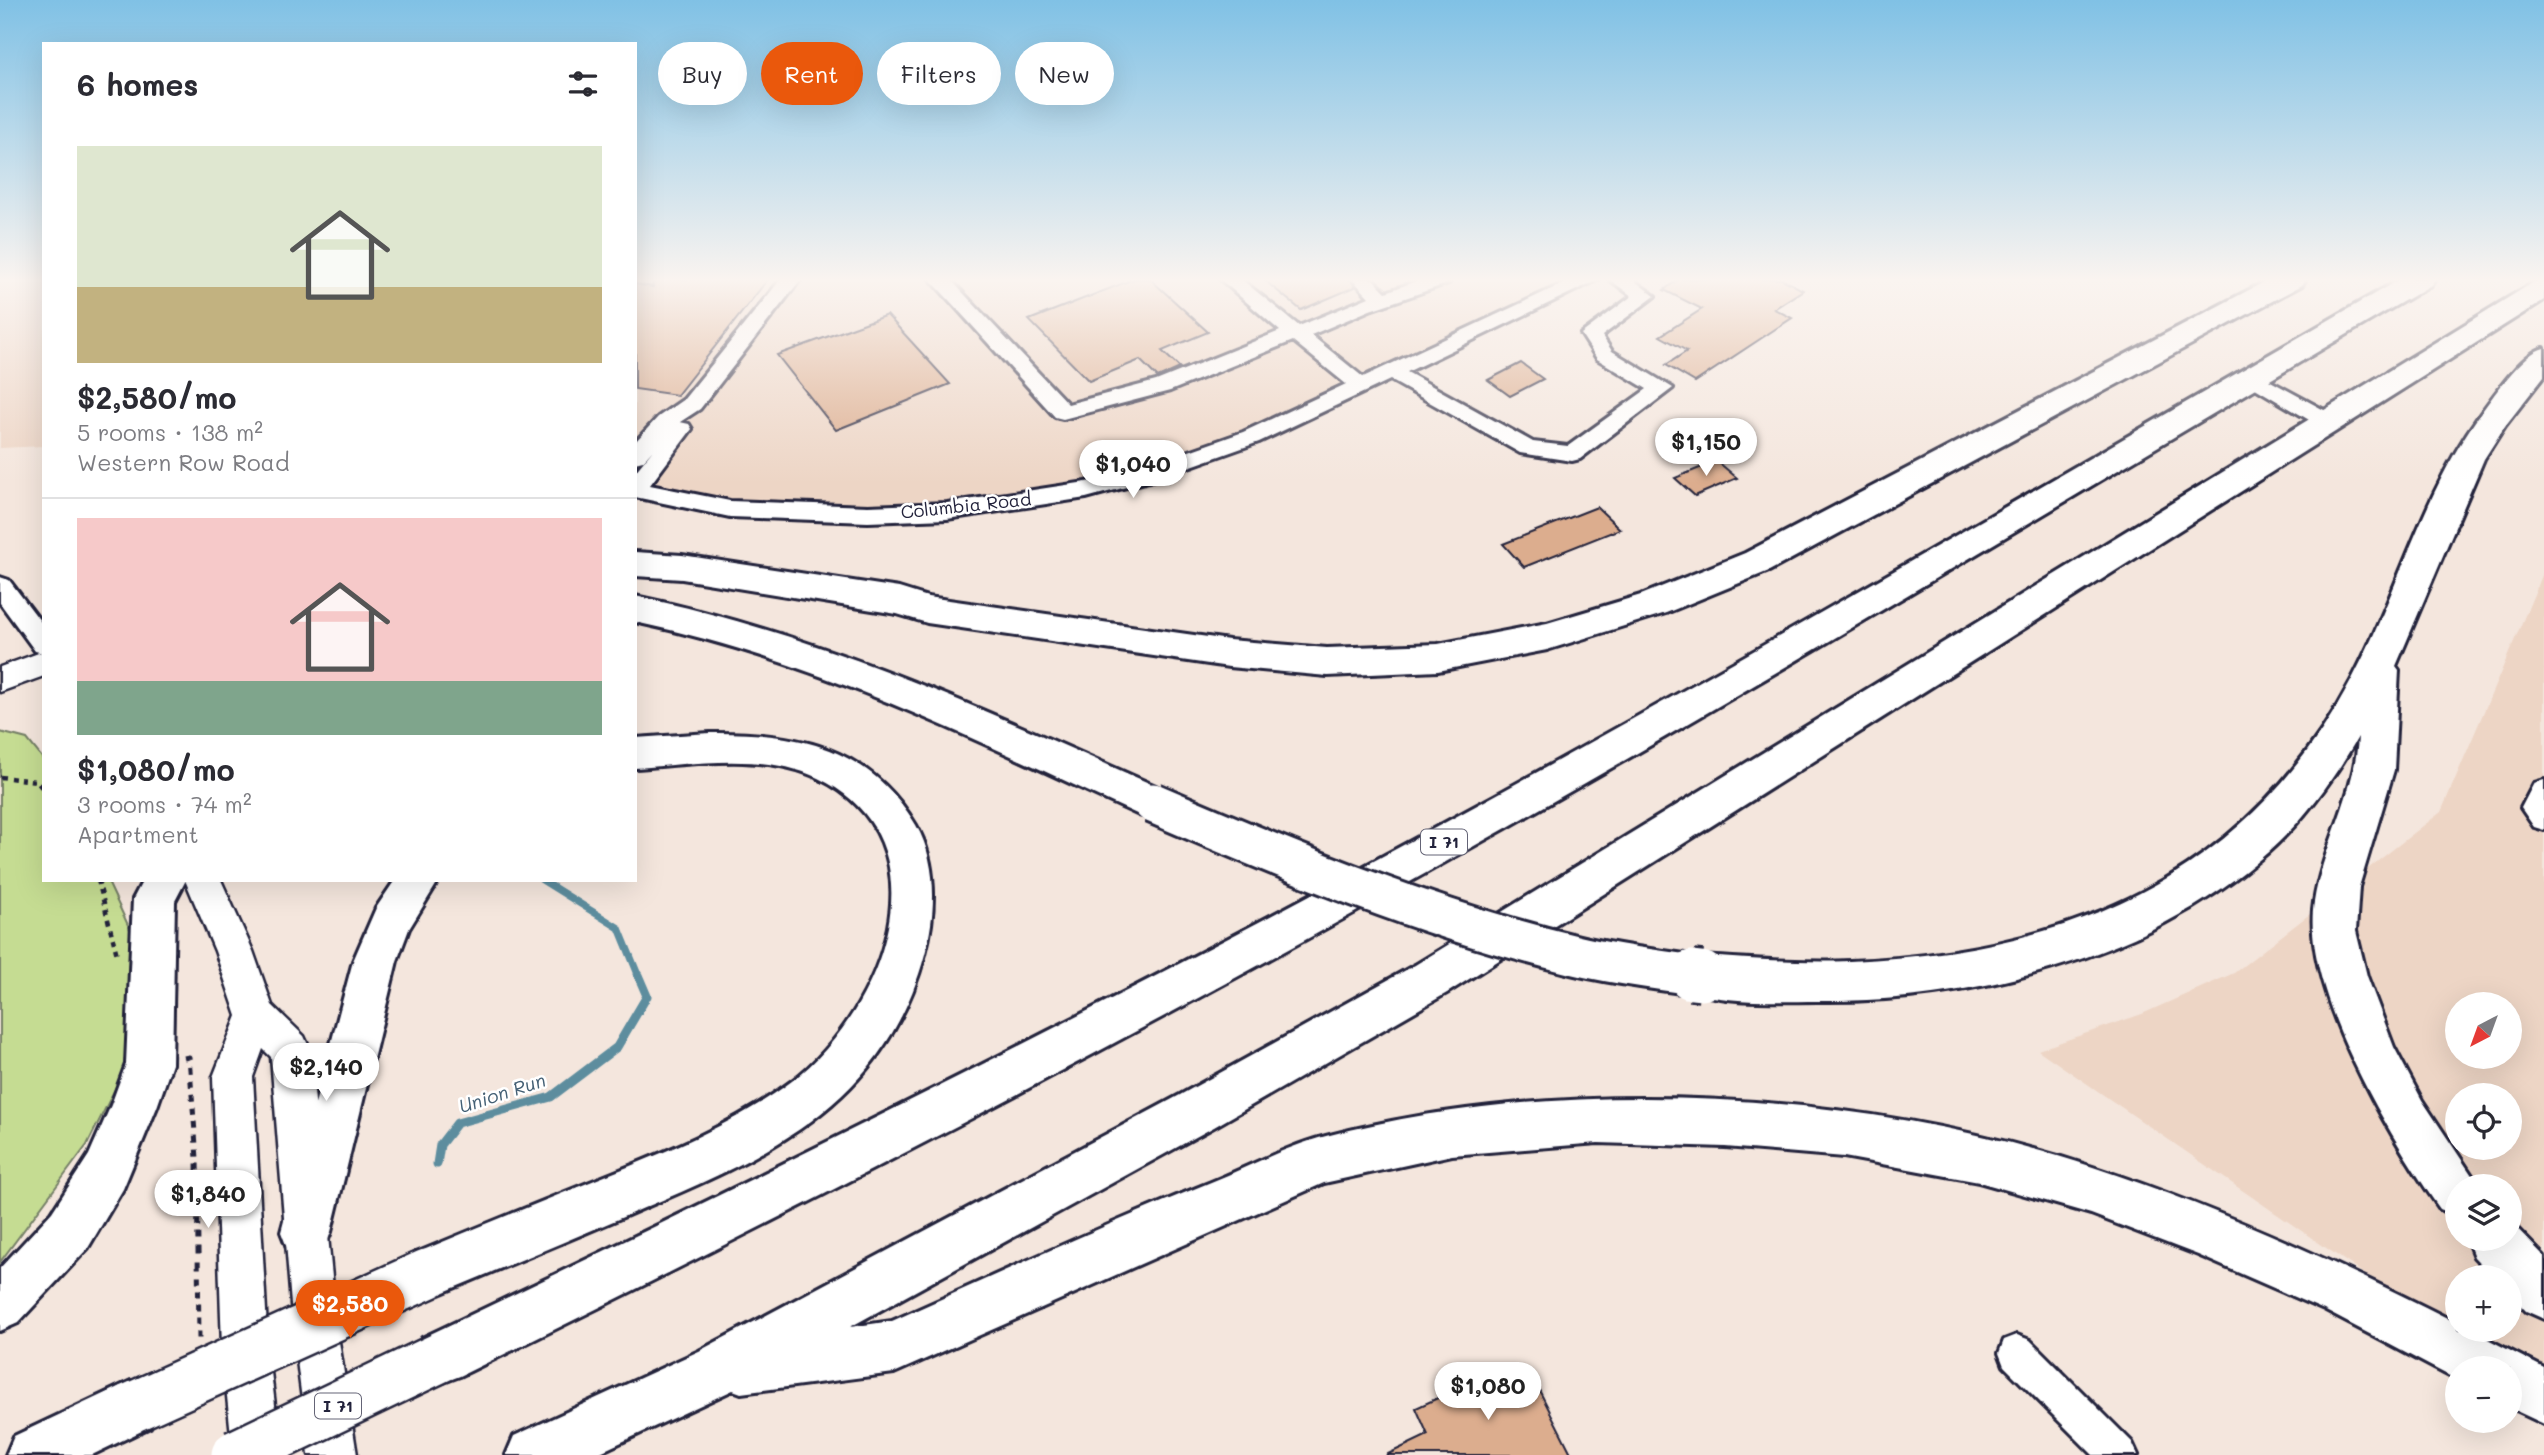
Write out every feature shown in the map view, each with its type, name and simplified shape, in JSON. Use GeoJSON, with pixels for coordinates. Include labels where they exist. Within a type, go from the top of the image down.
{"type":"FeatureCollection","features":[{"type":"Feature","properties":{"kind":"highway"},"geometry":{"type":"LineString","coordinates":[[637,564],[682,567],[899,601],[927,610],[1246,657],[1351,662],[1482,650],[1609,621],[1693,591],[1757,562],[2164,347]]}},
{"type":"Feature","properties":{"kind":"highway","name":"I 71"},"geometry":{"type":"LineString","coordinates":[[236,1455],[605,1278],[876,1141],[1469,829],[1830,623],[2304,347]]}},
{"type":"Feature","properties":{"kind":"highway"},"geometry":{"type":"LineString","coordinates":[[533,1455],[718,1370],[1197,1111],[1431,979],[2449,347]]}},
{"type":"Feature","properties":{"kind":"highway"},"geometry":{"type":"LineString","coordinates":[[637,609],[737,632],[823,661],[1288,861],[1474,928],[1575,955],[1701,976],[1831,981],[1968,968],[2024,956],[2125,921],[2184,891],[2220,867],[2287,807],[2343,728],[2381,660],[2433,533],[2468,458],[2494,416],[2544,357]]}},
{"type":"Feature","properties":{"kind":"highway"},"geometry":{"type":"LineString","coordinates":[[2381,660],[2372,780],[2348,845],[2334,906],[2338,951],[2357,1019],[2381,1074],[2422,1145],[2445,1176]]}},
{"type":"Feature","properties":{"kind":"highway"},"geometry":{"type":"LineString","coordinates":[[33,1455],[428,1274],[687,1166],[753,1132],[810,1096],[853,1057],[885,1009],[907,947],[913,879],[902,833],[880,798],[833,768],[773,750],[710,747],[637,752]]}},
{"type":"Feature","properties":{"kind":"highway"},"geometry":{"type":"LineString","coordinates":[[0,1305],[70,1230],[106,1172],[134,1107],[149,1064],[153,899],[164,882]]}},
{"type":"Feature","properties":{"kind":"highway"},"geometry":{"type":"LineString","coordinates":[[306,1232],[375,961],[391,921],[417,882]]}},
{"type":"Feature","properties":{"kind":"highway"},"geometry":{"type":"LineString","coordinates":[[718,1370],[894,1346],[1199,1211],[1322,1160],[1452,1132],[1598,1120],[1725,1124],[1844,1134],[1979,1159],[2078,1186],[2206,1233],[2342,1292],[2467,1356]]}},
{"type":"Feature","properties":{"kind":"highway"},"geometry":{"type":"LineString","coordinates":[[2504,1251],[2544,1293]]}},
{"type":"Feature","properties":{"kind":"highway"},"geometry":{"type":"LineString","coordinates":[[2522,1385],[2544,1397]]}},
{"type":"Feature","properties":{"kind":"main road"},"geometry":{"type":"LineString","coordinates":[[0,680],[42,664]]}},
{"type":"Feature","properties":{"kind":"main road"},"geometry":{"type":"LineString","coordinates":[[204,882],[234,951],[256,1016],[290,1049],[315,1329],[332,1455]]}},
{"type":"Feature","properties":{"kind":"main road"},"geometry":{"type":"LineString","coordinates":[[256,1016],[233,1077],[245,1347],[257,1455]]}},
{"type":"Feature","properties":{"kind":"street"},"geometry":{"type":"LineString","coordinates":[[637,454],[666,422],[692,404],[738,347]]}},
{"type":"Feature","properties":{"kind":"street"},"geometry":{"type":"LineString","coordinates":[[1002,347],[1063,412],[1163,386],[1256,347]]}},
{"type":"Feature","properties":{"kind":"street"},"geometry":{"type":"LineString","coordinates":[[1313,347],[1361,386]]}},
{"type":"Feature","properties":{"kind":"street","name":"Columbia Road"},"geometry":{"type":"LineString","coordinates":[[637,489],[730,509],[822,514],[934,512],[1010,504],[1086,490],[1201,456],[1445,347]]}},
{"type":"Feature","properties":{"kind":"street"},"geometry":{"type":"LineString","coordinates":[[1391,372],[1528,448],[1573,454],[1662,388],[1604,355],[1599,347]]}},
{"type":"Feature","properties":{"kind":"street"},"geometry":{"type":"LineString","coordinates":[[2252,377],[2329,422]]}},
{"type":"Feature","properties":{"kind":"street"},"geometry":{"type":"LineString","coordinates":[[637,486],[684,424],[692,404]]}},
{"type":"Feature","properties":{"kind":"street"},"geometry":{"type":"LineString","coordinates":[[0,586],[42,641]]}},
{"type":"Feature","properties":{"kind":"street"},"geometry":{"type":"LineString","coordinates":[[2544,791],[2535,807],[2544,819]]}},
{"type":"Feature","properties":{"kind":"street"},"geometry":{"type":"LineString","coordinates":[[2017,1353],[2119,1455]]}},
{"type":"Feature","properties":{"kind":"path"},"geometry":{"type":"LineString","coordinates":[[0,777],[36,781],[42,788]]}},
{"type":"Feature","properties":{"kind":"path"},"geometry":{"type":"LineString","coordinates":[[99,882],[118,958]]}},
{"type":"Feature","properties":{"kind":"path"},"geometry":{"type":"LineString","coordinates":[[189,1057],[197,1157],[198,1339],[206,1350]]}},
{"type":"Feature","properties":{"kind":"shaded area"},"geometry":{"type":"Polygon","coordinates":[[[0,347],[42,347],[42,446],[0,448],[0,347]]]}},
{"type":"Feature","properties":{"kind":"shaded area"},"geometry":{"type":"Polygon","coordinates":[[[637,347],[1442,347],[1213,452],[1010,504],[822,514],[637,489],[637,347]]]}},
{"type":"Feature","properties":{"kind":"shaded area"},"geometry":{"type":"Polygon","coordinates":[[[2544,571],[2544,1398],[2522,1382],[2522,1356],[2484,1356],[2463,1342],[2522,1342],[2522,1265],[2445,1265],[2445,1330],[2038,1050],[2142,1014],[2234,973],[2441,812],[2544,571]]]}},
{"type":"Feature","properties":{"kind":"green space"},"geometry":{"type":"Polygon","coordinates":[[[0,732],[27,739],[42,758],[42,882],[108,882],[148,968],[139,1041],[87,1145],[0,1262],[0,732]]]}},
{"type":"Feature","properties":{"kind":"building"},"geometry":{"type":"Polygon","coordinates":[[[637,347],[715,347],[677,395],[637,389],[637,347]]]}},
{"type":"Feature","properties":{"kind":"building"},"geometry":{"type":"Polygon","coordinates":[[[799,347],[916,347],[950,384],[836,430],[777,355],[799,347]]]}},
{"type":"Feature","properties":{"kind":"building"},"geometry":{"type":"Polygon","coordinates":[[[1055,347],[1172,347],[1162,351],[1180,368],[1158,378],[1140,360],[1089,381],[1055,347]]]}},
{"type":"Feature","properties":{"kind":"building"},"geometry":{"type":"Polygon","coordinates":[[[1680,347],[1748,347],[1695,382],[1666,365],[1687,351],[1680,347]]]}},
{"type":"Feature","properties":{"kind":"building"},"geometry":{"type":"Polygon","coordinates":[[[1521,363],[1543,379],[1510,396],[1488,380],[1521,363]]]}},
{"type":"Feature","properties":{"kind":"building"},"geometry":{"type":"Polygon","coordinates":[[[1717,461],[1737,478],[1695,496],[1675,478],[1717,461]]]}},
{"type":"Feature","properties":{"kind":"building"},"geometry":{"type":"Polygon","coordinates":[[[1597,507],[1620,529],[1524,567],[1503,544],[1597,507]]]}},
{"type":"Feature","properties":{"kind":"building"},"geometry":{"type":"Polygon","coordinates":[[[1505,1367],[1519,1396],[1538,1388],[1572,1455],[1386,1455],[1428,1435],[1416,1408],[1505,1367]]]}},
{"type":"Feature","properties":{"kind":"waterway","name":"Union Run"},"geometry":{"type":"LineString","coordinates":[[545,882],[619,928],[639,977]]}},
{"type":"Feature","properties":{"kind":"waterway","name":"Union Run"},"geometry":{"type":"LineString","coordinates":[[437,1164],[440,1145],[457,1123],[551,1097],[617,1047],[647,996],[638,975]]}}]}
